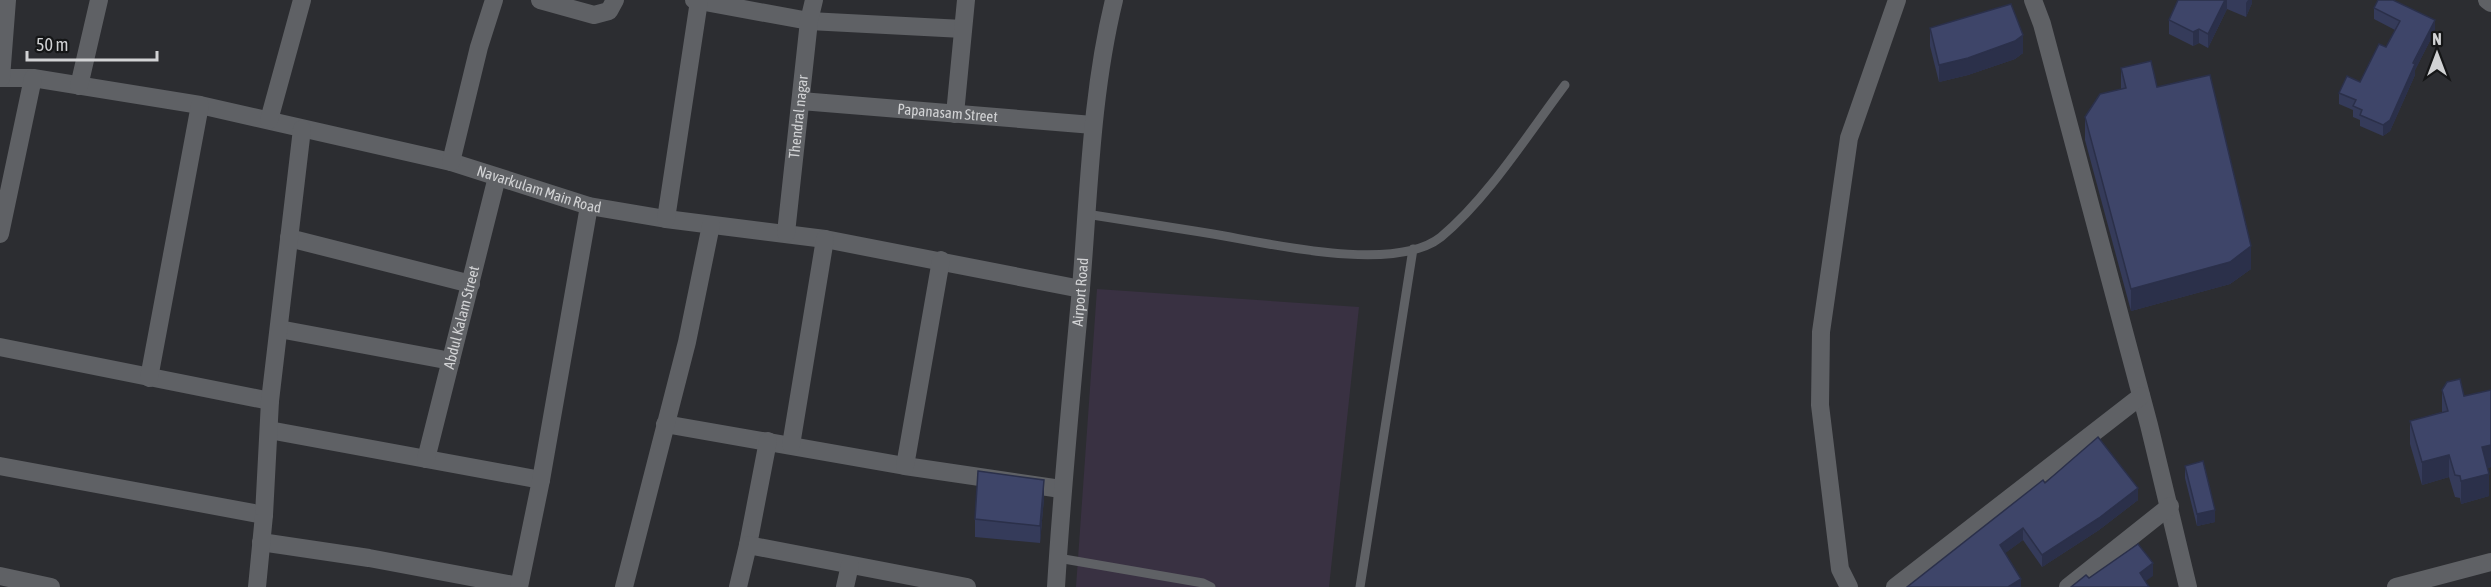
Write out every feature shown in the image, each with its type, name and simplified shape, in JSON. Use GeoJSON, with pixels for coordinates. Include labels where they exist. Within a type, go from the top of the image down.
{"type":"FeatureCollection","features":[{"type":"Feature","properties":{"kind":"street"},"geometry":{"type":"LineString","coordinates":[[1,78],[7,0]]}},
{"type":"Feature","properties":{"kind":"street"},"geometry":{"type":"LineString","coordinates":[[79,86],[99,0]]}},
{"type":"Feature","properties":{"kind":"street"},"geometry":{"type":"LineString","coordinates":[[269,120],[302,0]]}},
{"type":"Feature","properties":{"kind":"street"},"geometry":{"type":"LineString","coordinates":[[451,162],[494,0]]}},
{"type":"Feature","properties":{"kind":"street"},"geometry":{"type":"LineString","coordinates":[[540,0],[594,15],[609,11],[615,0]]}},
{"type":"Feature","properties":{"kind":"street"},"geometry":{"type":"LineString","coordinates":[[666,219],[697,0],[809,21],[963,29]]}},
{"type":"Feature","properties":{"kind":"street","name":"Thendral nagar"},"geometry":{"type":"LineString","coordinates":[[786,234],[809,21],[814,0]]}},
{"type":"Feature","properties":{"kind":"street"},"geometry":{"type":"LineString","coordinates":[[955,114],[966,0]]}},
{"type":"Feature","properties":{"kind":"street","name":"Airport Road"},"geometry":{"type":"LineString","coordinates":[[1056,587],[1061,489],[1081,289],[1093,125],[1106,34],[1114,0]]}},
{"type":"Feature","properties":{"kind":"street"},"geometry":{"type":"LineString","coordinates":[[1849,587],[1840,569],[1820,405],[1821,332],[1849,138],[1897,0]]}},
{"type":"Feature","properties":{"kind":"street"},"geometry":{"type":"LineString","coordinates":[[2033,0],[2042,24],[2141,396],[2170,506],[2188,587]]}},
{"type":"Feature","properties":{"kind":"street"},"geometry":{"type":"LineString","coordinates":[[2487,0],[2491,3]]}},
{"type":"Feature","properties":{"kind":"street","name":"Navarkulam Main Road"},"geometry":{"type":"LineString","coordinates":[[1,78],[33,78],[200,105],[269,120],[451,162],[589,206],[666,219],[825,239],[1081,289]]}},
{"type":"Feature","properties":{"kind":"street"},"geometry":{"type":"LineString","coordinates":[[0,234],[7,172],[33,78]]}},
{"type":"Feature","properties":{"kind":"street","name":"Papanasam Street"},"geometry":{"type":"LineString","coordinates":[[801,101],[1093,125]]}},
{"type":"Feature","properties":{"kind":"street"},"geometry":{"type":"LineString","coordinates":[[149,378],[200,105]]}},
{"type":"Feature","properties":{"kind":"street"},"geometry":{"type":"LineString","coordinates":[[257,587],[264,515],[270,401],[302,129]]}},
{"type":"Feature","properties":{"kind":"street","name":"Abdul Kalam Street"},"geometry":{"type":"LineString","coordinates":[[426,459],[496,177]]}},
{"type":"Feature","properties":{"kind":"street"},"geometry":{"type":"LineString","coordinates":[[261,542],[369,558],[519,587],[541,480],[589,206]]}},
{"type":"Feature","properties":{"kind":"street"},"geometry":{"type":"LineString","coordinates":[[624,587],[687,342],[711,225]]}},
{"type":"Feature","properties":{"kind":"street"},"geometry":{"type":"LineString","coordinates":[[289,238],[471,284]]}},
{"type":"Feature","properties":{"kind":"street"},"geometry":{"type":"LineString","coordinates":[[791,445],[825,239]]}},
{"type":"Feature","properties":{"kind":"street"},"geometry":{"type":"LineString","coordinates":[[905,466],[941,260]]}},
{"type":"Feature","properties":{"kind":"street"},"geometry":{"type":"LineString","coordinates":[[279,329],[451,362]]}},
{"type":"Feature","properties":{"kind":"street"},"geometry":{"type":"LineString","coordinates":[[0,347],[270,401]]}},
{"type":"Feature","properties":{"kind":"street"},"geometry":{"type":"LineString","coordinates":[[1895,587],[2141,396]]}},
{"type":"Feature","properties":{"kind":"street"},"geometry":{"type":"LineString","coordinates":[[665,424],[905,466],[1061,489]]}},
{"type":"Feature","properties":{"kind":"street"},"geometry":{"type":"LineString","coordinates":[[269,430],[541,480]]}},
{"type":"Feature","properties":{"kind":"street"},"geometry":{"type":"LineString","coordinates":[[738,587],[768,441]]}},
{"type":"Feature","properties":{"kind":"street"},"geometry":{"type":"LineString","coordinates":[[0,466],[264,515]]}},
{"type":"Feature","properties":{"kind":"street"},"geometry":{"type":"LineString","coordinates":[[2068,587],[2170,506]]}},
{"type":"Feature","properties":{"kind":"street"},"geometry":{"type":"LineString","coordinates":[[748,545],[967,587]]}},
{"type":"Feature","properties":{"kind":"street"},"geometry":{"type":"LineString","coordinates":[[2396,587],[2491,562]]}},
{"type":"Feature","properties":{"kind":"street"},"geometry":{"type":"LineString","coordinates":[[845,587],[850,565]]}},
{"type":"Feature","properties":{"kind":"street"},"geometry":{"type":"LineString","coordinates":[[0,576],[51,587]]}},
{"type":"Feature","properties":{"kind":"lane"},"geometry":{"type":"LineString","coordinates":[[1086,214],[1328,254],[1372,255],[1413,249],[1439,238],[1482,195],[1565,85]]}},
{"type":"Feature","properties":{"kind":"lane"},"geometry":{"type":"LineString","coordinates":[[1360,587],[1413,249]]}},
{"type":"Feature","properties":{"kind":"lane"},"geometry":{"type":"LineString","coordinates":[[1058,558],[1203,583],[1211,587]]}},
{"type":"Feature","properties":{"kind":"shaded area"},"geometry":{"type":"Polygon","coordinates":[[[1097,289],[1359,307],[1329,587],[1076,587],[1097,289]]]}},
{"type":"Feature","properties":{"kind":"building"},"geometry":{"type":"Polygon","coordinates":[[[2178,0],[2225,0],[2208,34],[2199,29],[2193,32],[2169,20],[2178,0]]]}},
{"type":"Feature","properties":{"kind":"building"},"geometry":{"type":"Polygon","coordinates":[[[2378,0],[2393,0],[2435,20],[2413,63],[2415,64],[2390,120],[2383,125],[2360,115],[2362,110],[2353,106],[2356,100],[2339,93],[2347,76],[2360,82],[2379,44],[2386,47],[2400,21],[2374,8],[2378,0]]]}},
{"type":"Feature","properties":{"kind":"building"},"geometry":{"type":"Polygon","coordinates":[[[2011,4],[2023,35],[2015,41],[1968,58],[1939,65],[1930,28],[2011,4]]]}},
{"type":"Feature","properties":{"kind":"building"},"geometry":{"type":"Polygon","coordinates":[[[2151,61],[2157,87],[2210,75],[2251,246],[2230,262],[2131,289],[2085,117],[2100,94],[2126,88],[2121,68],[2151,61]]]}},
{"type":"Feature","properties":{"kind":"building"},"geometry":{"type":"Polygon","coordinates":[[[2460,379],[2464,396],[2491,390],[2491,445],[2482,447],[2489,474],[2461,481],[2460,476],[2455,475],[2449,455],[2422,462],[2410,421],[2448,411],[2442,390],[2447,382],[2460,379]]]}},
{"type":"Feature","properties":{"kind":"building"},"geometry":{"type":"Polygon","coordinates":[[[2098,437],[2138,488],[2099,518],[2042,555],[2023,528],[2000,545],[2021,579],[2008,587],[1907,587],[2043,480],[2045,483],[2098,437]]]}},
{"type":"Feature","properties":{"kind":"building"},"geometry":{"type":"Polygon","coordinates":[[[2203,461],[2215,510],[2197,514],[2185,466],[2203,461]]]}},
{"type":"Feature","properties":{"kind":"building"},"geometry":{"type":"Polygon","coordinates":[[[978,471],[1044,480],[1040,526],[975,519],[978,471]]]}},
{"type":"Feature","properties":{"kind":"building"},"geometry":{"type":"Polygon","coordinates":[[[2138,544],[2153,563],[2140,573],[2149,587],[2071,587],[2086,575],[2089,578],[2138,544]]]}}]}
